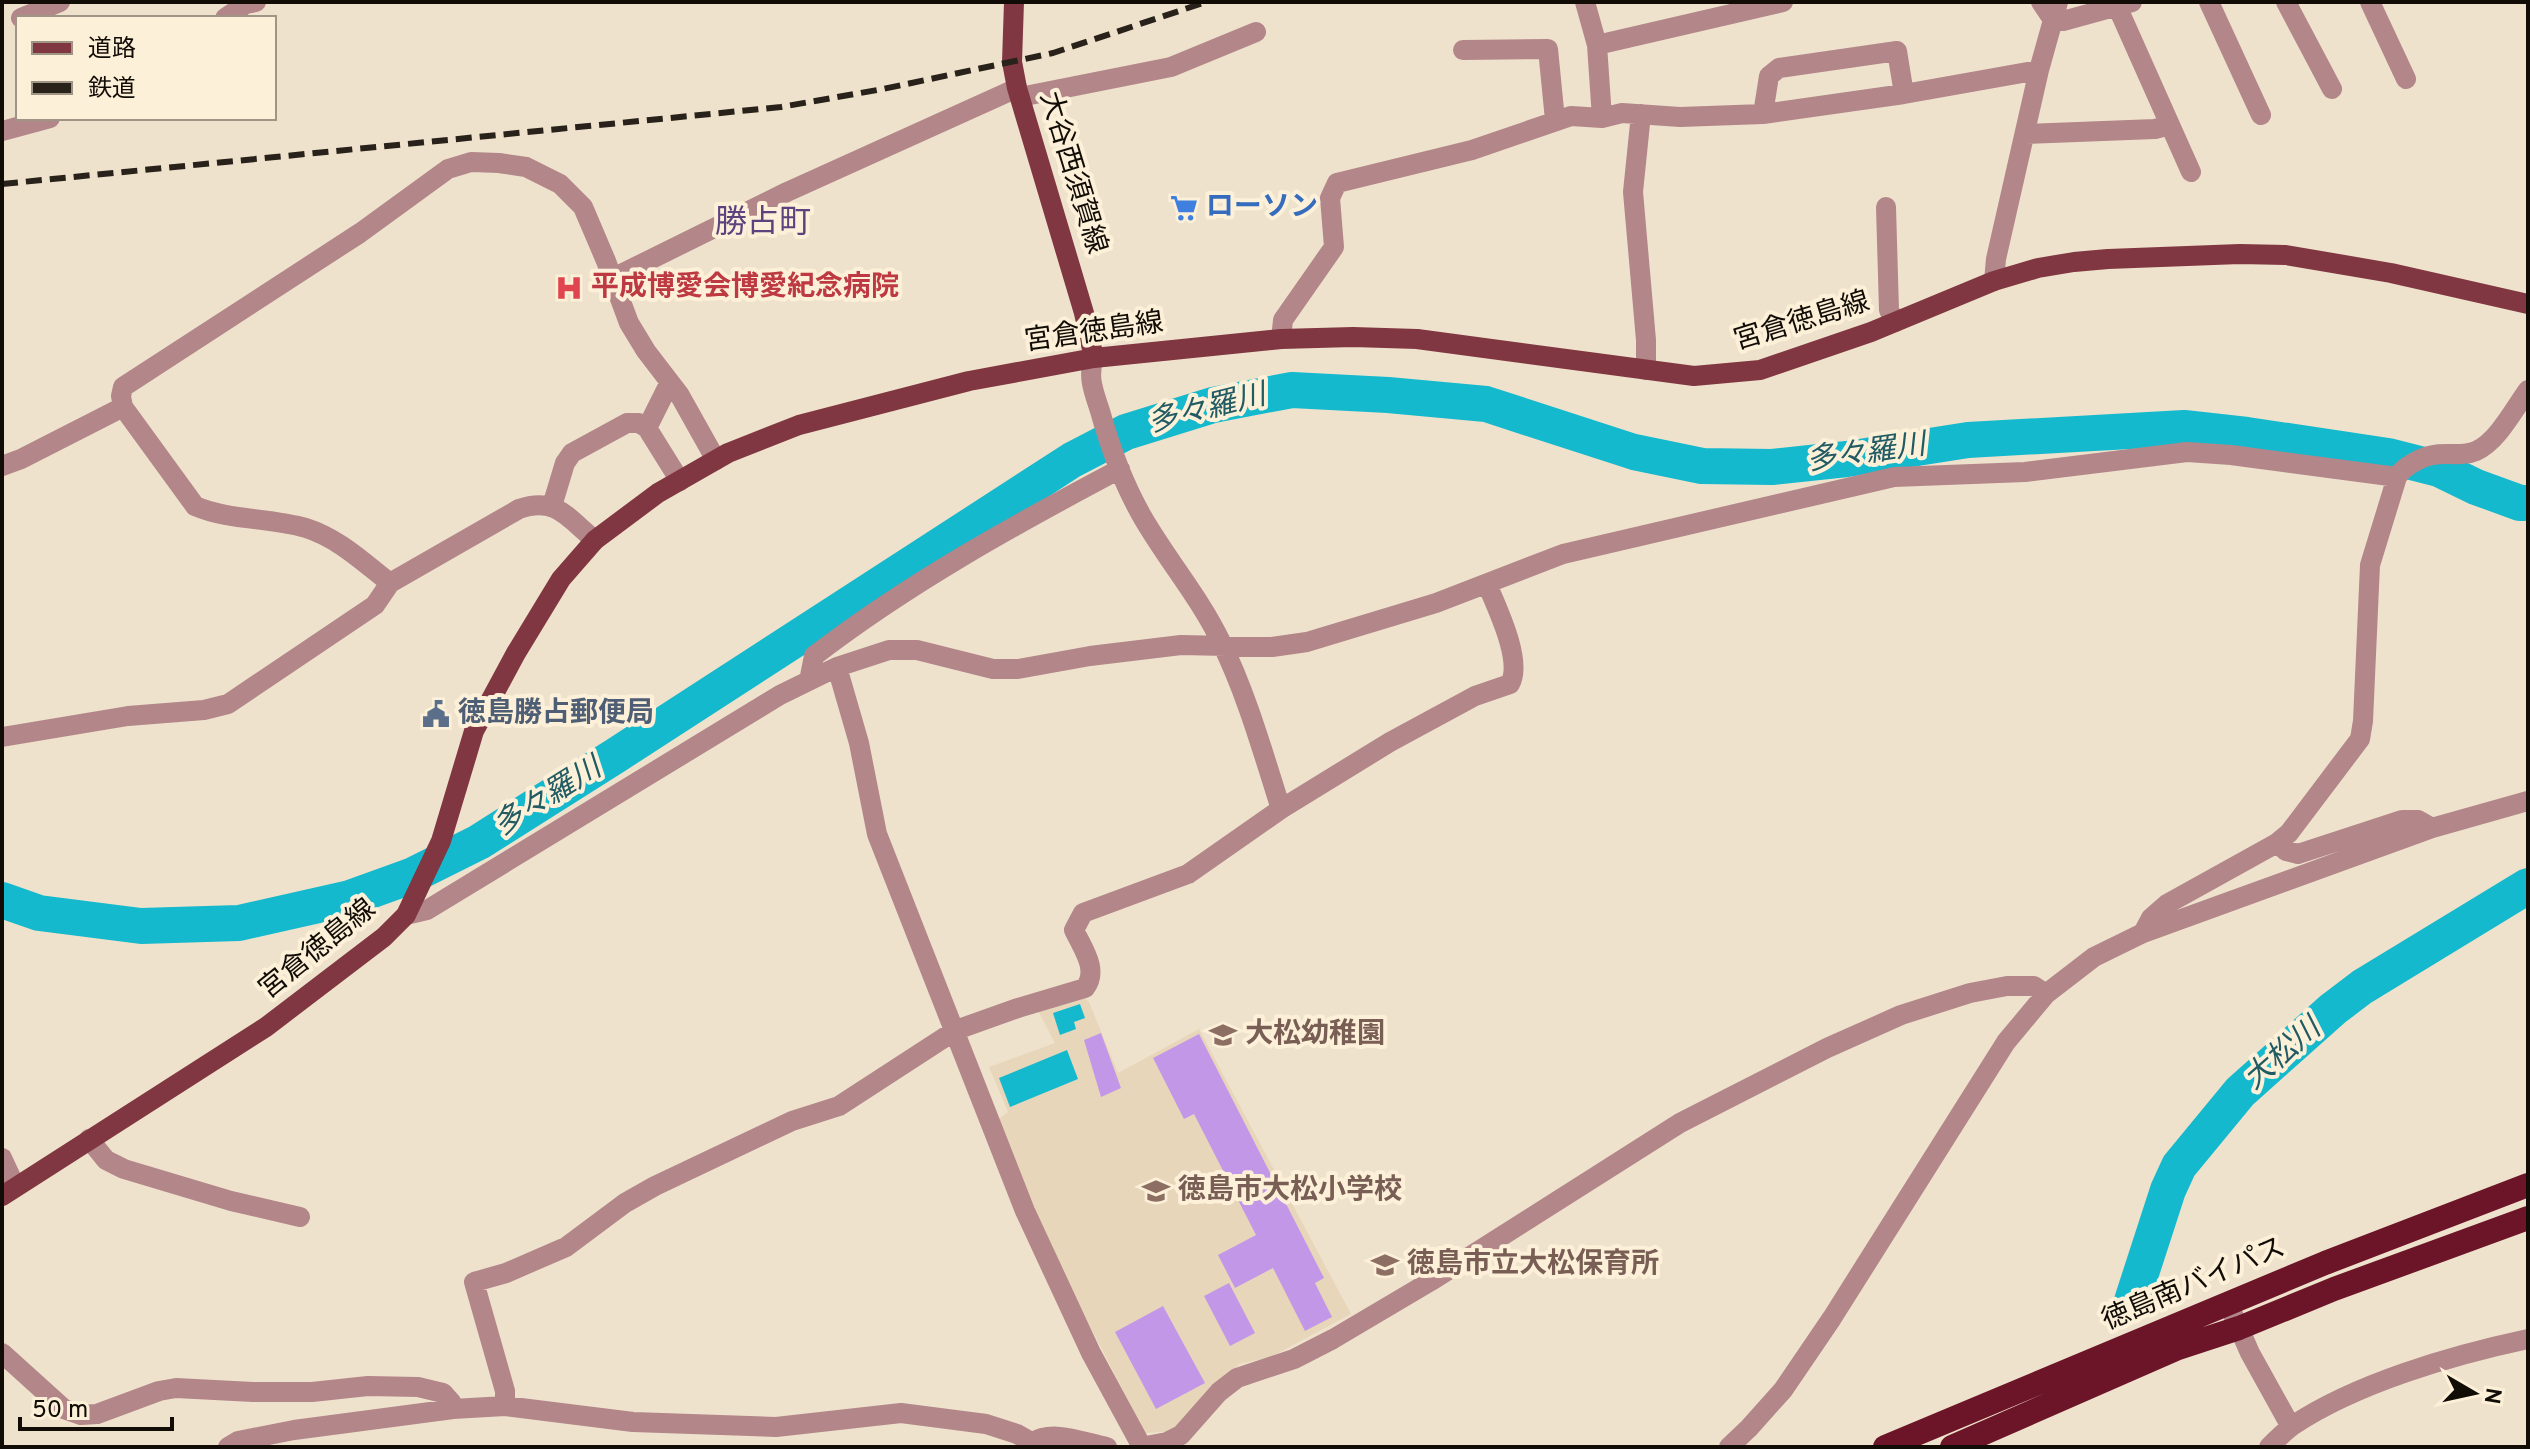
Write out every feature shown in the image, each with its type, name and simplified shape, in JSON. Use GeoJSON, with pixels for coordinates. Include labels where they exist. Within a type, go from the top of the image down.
{"type":"FeatureCollection","features":[{"type":"Feature","properties":{"kind":"highway","name":"徳島南バイパス"},"geometry":{"type":"LineString","coordinates":[[1885,1447],[2325,1263],[2528,1185]]}},
{"type":"Feature","properties":{"kind":"highway","name":"徳島南バイパス"},"geometry":{"type":"LineString","coordinates":[[1952,1447],[2178,1348],[2239,1328],[2334,1289],[2528,1218]]}},
{"type":"Feature","properties":{"kind":"main road","name":"大谷西須賀線"},"geometry":{"type":"LineString","coordinates":[[1014,2],[1012,62],[1094,358]]}},
{"type":"Feature","properties":{"kind":"main road","name":"宮倉徳島線"},"geometry":{"type":"LineString","coordinates":[[8,1191],[266,1027],[384,937],[411,906],[441,841],[474,731],[561,579],[595,540],[658,493],[716,460],[799,425],[969,381],[1094,358],[1281,339],[1417,339],[1694,376],[1760,370],[1809,355],[1994,281],[2038,268],[2074,262],[2240,254],[2286,255],[2391,273],[2528,304]]}},
{"type":"Feature","properties":{"kind":"street"},"geometry":{"type":"LineString","coordinates":[[27,16],[60,2]]}},
{"type":"Feature","properties":{"kind":"street"},"geometry":{"type":"LineString","coordinates":[[228,16],[246,4],[256,2]]}},
{"type":"Feature","properties":{"kind":"street"},"geometry":{"type":"LineString","coordinates":[[1585,2],[1597,45],[1602,118]]}},
{"type":"Feature","properties":{"kind":"street"},"geometry":{"type":"LineString","coordinates":[[1597,45],[1783,2]]}},
{"type":"Feature","properties":{"kind":"street"},"geometry":{"type":"LineString","coordinates":[[2041,2],[2056,11],[2063,21],[2124,4],[2191,172]]}},
{"type":"Feature","properties":{"kind":"street"},"geometry":{"type":"LineString","coordinates":[[2209,2],[2261,115]]}},
{"type":"Feature","properties":{"kind":"street"},"geometry":{"type":"LineString","coordinates":[[2286,2],[2332,89]]}},
{"type":"Feature","properties":{"kind":"street"},"geometry":{"type":"LineString","coordinates":[[2370,2],[2406,79]]}},
{"type":"Feature","properties":{"kind":"street"},"geometry":{"type":"LineString","coordinates":[[1994,281],[1996,259],[2039,70],[2056,11]]}},
{"type":"Feature","properties":{"kind":"street"},"geometry":{"type":"LineString","coordinates":[[613,278],[787,192],[1019,92],[1171,67],[1256,32]]}},
{"type":"Feature","properties":{"kind":"street"},"geometry":{"type":"LineString","coordinates":[[1463,50],[1548,49],[1555,120]]}},
{"type":"Feature","properties":{"kind":"street"},"geometry":{"type":"LineString","coordinates":[[1763,114],[1769,76],[1779,68],[1897,51],[1904,94]]}},
{"type":"Feature","properties":{"kind":"street"},"geometry":{"type":"LineString","coordinates":[[1281,339],[1283,320],[1334,247],[1330,198],[1337,183],[1472,150],[1571,116],[1602,118],[1622,113],[1680,117],[1763,114],[1904,94],[2039,70]]}},
{"type":"Feature","properties":{"kind":"street"},"geometry":{"type":"LineString","coordinates":[[1641,114],[1633,192],[1646,370]]}},
{"type":"Feature","properties":{"kind":"street"},"geometry":{"type":"LineString","coordinates":[[2,131],[43,120]]}},
{"type":"Feature","properties":{"kind":"street"},"geometry":{"type":"LineString","coordinates":[[2025,134],[2155,129],[2170,125]]}},
{"type":"Feature","properties":{"kind":"street"},"geometry":{"type":"LineString","coordinates":[[390,583],[337,542],[321,534],[304,528],[211,513],[195,506],[123,407],[121,396],[123,387],[360,233],[448,169],[471,162],[526,167],[560,184],[583,207],[629,323],[679,394],[716,460]]}},
{"type":"Feature","properties":{"kind":"street"},"geometry":{"type":"LineString","coordinates":[[1886,207],[1889,310],[1895,322]]}},
{"type":"Feature","properties":{"kind":"street"},"geometry":{"type":"LineString","coordinates":[[1094,358],[1089,372],[1118,464],[1143,517],[1204,608],[1223,645],[1281,809]]}},
{"type":"Feature","properties":{"kind":"street"},"geometry":{"type":"LineString","coordinates":[[647,428],[670,382]]}},
{"type":"Feature","properties":{"kind":"street"},"geometry":{"type":"LineString","coordinates":[[411,906],[427,910],[780,695],[837,667],[889,650],[917,650],[993,669],[1018,669],[1181,645],[1272,647],[1307,642],[1436,603],[1563,554],[1894,477],[2025,472],[2187,452],[2399,473],[2432,455],[2462,455],[2479,450],[2497,433],[2528,390]]}},
{"type":"Feature","properties":{"kind":"street"},"geometry":{"type":"LineString","coordinates":[[2,466],[123,407]]}},
{"type":"Feature","properties":{"kind":"street"},"geometry":{"type":"LineString","coordinates":[[552,506],[565,463],[572,453],[627,423],[639,423],[647,428],[680,481]]}},
{"type":"Feature","properties":{"kind":"street"},"geometry":{"type":"LineString","coordinates":[[809,681],[814,656],[860,620],[1118,464]]}},
{"type":"Feature","properties":{"kind":"street"},"geometry":{"type":"LineString","coordinates":[[2143,933],[2151,918],[2167,904],[2277,843],[2289,833],[2360,739],[2370,565],[2399,473]]}},
{"type":"Feature","properties":{"kind":"street"},"geometry":{"type":"LineString","coordinates":[[2,737],[128,716],[204,710],[228,704],[375,605],[390,583],[519,509],[536,503],[561,510],[595,540]]}},
{"type":"Feature","properties":{"kind":"street"},"geometry":{"type":"LineString","coordinates":[[505,1406],[505,1391],[474,1282],[506,1273],[566,1247],[625,1203],[655,1186],[792,1121],[839,1106],[956,1030],[1085,988],[1091,980],[1092,969],[1074,930],[1083,913],[1188,874],[1281,809],[1442,712],[1510,684],[1514,664],[1504,626],[1487,584]]}},
{"type":"Feature","properties":{"kind":"street"},"geometry":{"type":"LineString","coordinates":[[837,667],[859,743],[877,834],[1025,1211],[1091,1353],[1142,1447],[1167,1442],[1181,1435],[1219,1392],[1237,1378],[1294,1359],[1333,1339],[1431,1281],[1680,1123],[1789,1067],[1901,1015],[1970,993],[2007,986],[2034,986],[2046,994]]}},
{"type":"Feature","properties":{"kind":"street"},"geometry":{"type":"LineString","coordinates":[[1729,1447],[1783,1390],[1841,1305],[2006,1042],[2046,994],[2094,957],[2143,933],[2432,828],[2528,801]]}},
{"type":"Feature","properties":{"kind":"street"},"geometry":{"type":"LineString","coordinates":[[2277,843],[2286,851],[2298,854],[2402,820],[2418,820],[2432,828]]}},
{"type":"Feature","properties":{"kind":"street"},"geometry":{"type":"LineString","coordinates":[[89,1139],[106,1160],[124,1169],[231,1201],[300,1217]]}},
{"type":"Feature","properties":{"kind":"street"},"geometry":{"type":"LineString","coordinates":[[2,1158],[8,1191]]}},
{"type":"Feature","properties":{"kind":"street"},"geometry":{"type":"LineString","coordinates":[[2228,1303],[2250,1353],[2291,1427]]}},
{"type":"Feature","properties":{"kind":"street"},"geometry":{"type":"LineString","coordinates":[[2269,1447],[2291,1427],[2347,1397],[2420,1367],[2528,1339]]}},
{"type":"Feature","properties":{"kind":"street"},"geometry":{"type":"LineString","coordinates":[[2,1353],[64,1409],[81,1415],[97,1414],[159,1391],[176,1388],[312,1392],[368,1386],[418,1387],[443,1393],[453,1409]]}},
{"type":"Feature","properties":{"kind":"street"},"geometry":{"type":"LineString","coordinates":[[228,1447],[238,1441],[294,1430],[453,1409],[505,1406],[633,1422],[776,1427],[901,1413],[986,1424],[1017,1434],[1036,1445],[1042,1437],[1053,1436],[1107,1447]]}},
{"type":"Feature","properties":{"kind":"shaded area","name":"徳島市大松小学校"},"geometry":{"type":"Polygon","coordinates":[[[1083,996],[1089,1002],[1118,1073],[1199,1029],[1351,1314],[1271,1357],[1239,1364],[1177,1431],[1145,1433],[1057,1262],[998,1120],[1008,1112],[989,1067],[1055,1043],[1037,1009],[1083,996]]]}},
{"type":"Feature","properties":{"kind":"water"},"geometry":{"type":"Polygon","coordinates":[[[1080,1004],[1085,1018],[1074,1022],[1076,1029],[1060,1035],[1053,1013],[1080,1004]]]}},
{"type":"Feature","properties":{"kind":"water"},"geometry":{"type":"Polygon","coordinates":[[[1067,1050],[1078,1079],[1010,1107],[999,1078],[1067,1050]]]}},
{"type":"Feature","properties":{"kind":"building"},"geometry":{"type":"Polygon","coordinates":[[[1101,1033],[1121,1088],[1101,1097],[1084,1040],[1101,1033]]]}},
{"type":"Feature","properties":{"kind":"building"},"geometry":{"type":"Polygon","coordinates":[[[1199,1034],[1324,1278],[1315,1283],[1332,1317],[1305,1331],[1273,1268],[1235,1288],[1218,1255],[1256,1235],[1194,1114],[1184,1119],[1153,1058],[1199,1034]]]}},
{"type":"Feature","properties":{"kind":"building"},"geometry":{"type":"Polygon","coordinates":[[[1229,1283],[1255,1333],[1230,1346],[1204,1296],[1229,1283]]]}},
{"type":"Feature","properties":{"kind":"building"},"geometry":{"type":"Polygon","coordinates":[[[1163,1306],[1205,1383],[1156,1409],[1115,1332],[1163,1306]]]}},
{"type":"Feature","properties":{"kind":"waterway","name":"多々羅川"},"geometry":{"type":"LineString","coordinates":[[2,900],[39,913],[141,926],[239,923],[350,898],[411,876],[479,842],[1072,460],[1126,432],[1213,405],[1292,390],[1486,404],[1634,452],[1702,466],[1772,467],[1968,440],[2184,428],[2388,456],[2439,469],[2476,487],[2528,503]]}},
{"type":"Feature","properties":{"kind":"waterway","name":"多々羅川"},"geometry":{"type":"LineString","coordinates":[[2520,503],[2528,507]]}},
{"type":"Feature","properties":{"kind":"waterway","name":"大松川"},"geometry":{"type":"LineString","coordinates":[[2131,1304],[2168,1190],[2179,1166],[2240,1092],[2362,987],[2528,886]]}},
{"type":"Feature","properties":{"kind":"railway"},"geometry":{"type":"LineString","coordinates":[[2,184],[781,107],[1053,53],[1206,2]]}},
{"type":"Feature","properties":{"kind":"place","name":"ローソン"},"geometry":{"type":"Point","coordinates":[1184,208]}},
{"type":"Feature","properties":{"kind":"place","name":"平成博愛会博愛紀念病院"},"geometry":{"type":"Point","coordinates":[569,288]}},
{"type":"Feature","properties":{"kind":"place","name":"徳島勝占郵便局"},"geometry":{"type":"Point","coordinates":[436,714]}},
{"type":"Feature","properties":{"kind":"place","name":"大松幼稚園"},"geometry":{"type":"Point","coordinates":[1223,1035]}},
{"type":"Feature","properties":{"kind":"place","name":"徳島市大松小学校"},"geometry":{"type":"Point","coordinates":[1156,1191]}},
{"type":"Feature","properties":{"kind":"place","name":"徳島市立大松保育所"},"geometry":{"type":"Point","coordinates":[1385,1265]}},
{"type":"Feature","properties":{"kind":"district","name":"勝占町"},"geometry":{"type":"Point","coordinates":[763,224]}}]}
